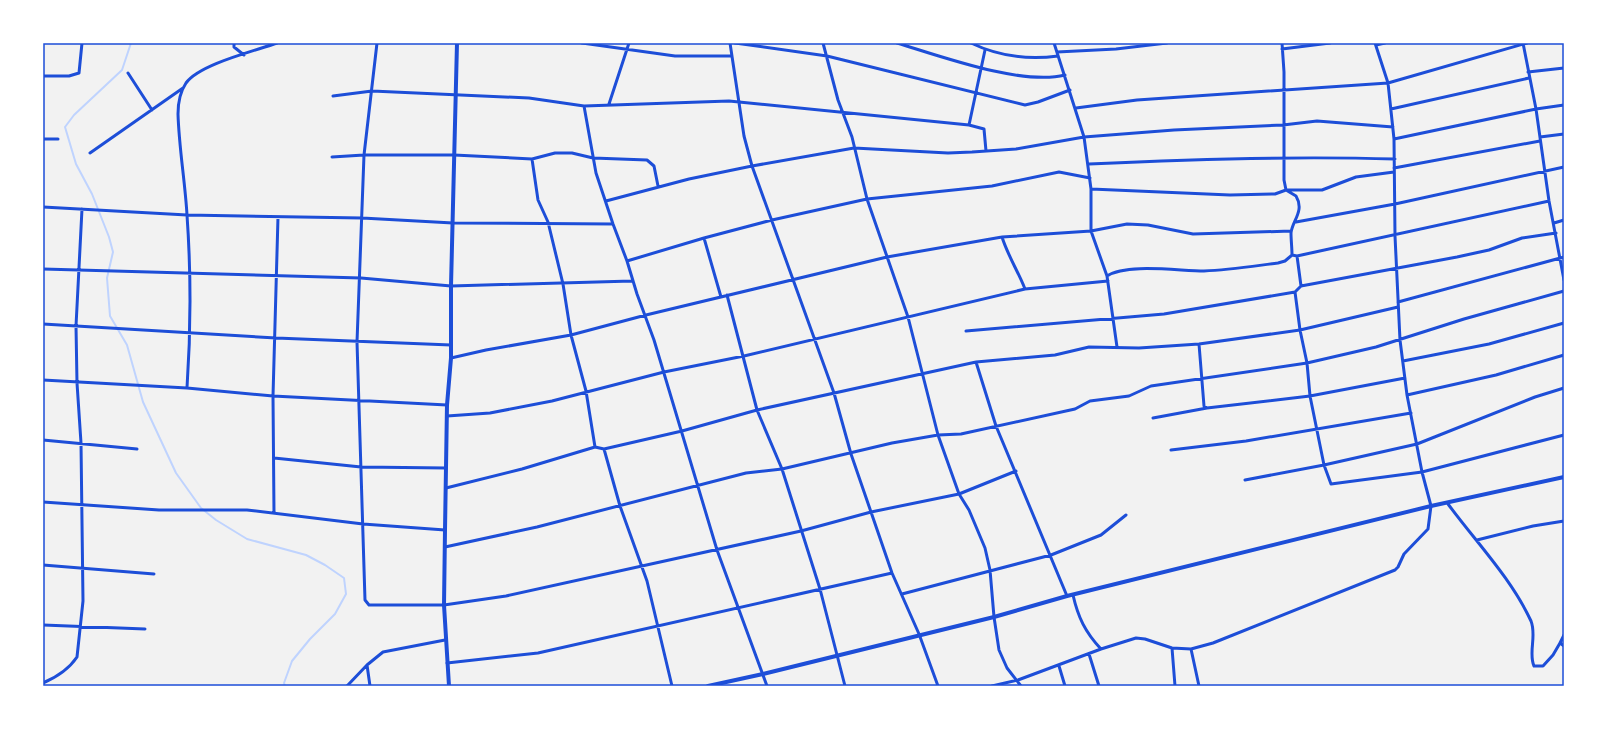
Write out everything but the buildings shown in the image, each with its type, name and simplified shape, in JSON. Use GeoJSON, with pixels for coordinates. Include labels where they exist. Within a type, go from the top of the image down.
{"type":"FeatureCollection","features":[{"type":"Feature","properties":{"kind":"street"},"geometry":{"type":"LineString","coordinates":[[43,76],[69,76],[80,73],[82,43]]}},
{"type":"Feature","properties":{"kind":"street"},"geometry":{"type":"LineString","coordinates":[[234,43],[234,47],[244,54]]}},
{"type":"Feature","properties":{"kind":"street"},"geometry":{"type":"LineString","coordinates":[[187,388],[190,333],[189,272],[187,215],[178,114],[180,97],[192,76],[205,68],[277,43]]}},
{"type":"Feature","properties":{"kind":"street"},"geometry":{"type":"LineString","coordinates":[[377,43],[364,155],[361,278],[357,342],[365,600],[367,604],[444,605],[506,596],[801,531],[871,512],[959,494],[1016,471]]}},
{"type":"Feature","properties":{"kind":"street"},"geometry":{"type":"LineString","coordinates":[[449,686],[444,605],[447,405],[451,358],[451,286],[457,43]]}},
{"type":"Feature","properties":{"kind":"street"},"geometry":{"type":"LineString","coordinates":[[582,43],[675,56],[732,56]]}},
{"type":"Feature","properties":{"kind":"street"},"geometry":{"type":"LineString","coordinates":[[609,104],[629,43]]}},
{"type":"Feature","properties":{"kind":"street"},"geometry":{"type":"LineString","coordinates":[[730,43],[744,136],[752,166],[834,393],[851,454],[892,573],[919,634],[938,686]]}},
{"type":"Feature","properties":{"kind":"street"},"geometry":{"type":"LineString","coordinates":[[735,43],[826,56],[1025,105],[1038,102],[1070,90]]}},
{"type":"Feature","properties":{"kind":"street"},"geometry":{"type":"LineString","coordinates":[[823,43],[854,148],[867,199],[908,317],[938,435],[959,494],[978,529],[990,570],[994,617],[1003,659],[1011,675],[1018,680],[1021,686]]}},
{"type":"Feature","properties":{"kind":"street"},"geometry":{"type":"LineString","coordinates":[[897,43],[982,68],[1038,77],[1053,78],[1064,74]]}},
{"type":"Feature","properties":{"kind":"street"},"geometry":{"type":"LineString","coordinates":[[971,43],[985,50],[1021,57],[1043,58],[1058,56]]}},
{"type":"Feature","properties":{"kind":"street"},"geometry":{"type":"LineString","coordinates":[[1054,43],[1084,137],[1092,189],[1091,231],[1107,276],[1117,347]]}},
{"type":"Feature","properties":{"kind":"street"},"geometry":{"type":"LineString","coordinates":[[1056,52],[1116,49],[1166,43]]}},
{"type":"Feature","properties":{"kind":"street"},"geometry":{"type":"LineString","coordinates":[[1282,43],[1284,91],[1283,126],[1286,190],[1298,199],[1299,211],[1296,222],[1291,231],[1292,255]]}},
{"type":"Feature","properties":{"kind":"street"},"geometry":{"type":"LineString","coordinates":[[1282,49],[1330,43]]}},
{"type":"Feature","properties":{"kind":"street"},"geometry":{"type":"LineString","coordinates":[[992,686],[1018,680],[1059,666],[1101,649],[1136,638],[1146,639],[1172,648],[1191,649],[1213,643],[1395,570],[1404,554],[1428,528],[1431,506],[1422,472],[1407,395],[1400,340],[1395,236],[1394,139],[1388,83],[1376,44],[1385,43]]}},
{"type":"Feature","properties":{"kind":"street"},"geometry":{"type":"LineString","coordinates":[[1076,108],[1137,100],[1388,83],[1527,43]]}},
{"type":"Feature","properties":{"kind":"street"},"geometry":{"type":"LineString","coordinates":[[1523,44],[1536,109],[1549,201],[1562,257],[1564,280]]}},
{"type":"Feature","properties":{"kind":"street"},"geometry":{"type":"LineString","coordinates":[[968,125],[985,50]]}},
{"type":"Feature","properties":{"kind":"street"},"geometry":{"type":"LineString","coordinates":[[1528,72],[1564,68]]}},
{"type":"Feature","properties":{"kind":"street"},"geometry":{"type":"LineString","coordinates":[[128,73],[152,110]]}},
{"type":"Feature","properties":{"kind":"street"},"geometry":{"type":"LineString","coordinates":[[1391,108],[1529,78]]}},
{"type":"Feature","properties":{"kind":"street"},"geometry":{"type":"LineString","coordinates":[[90,153],[184,88]]}},
{"type":"Feature","properties":{"kind":"street"},"geometry":{"type":"LineString","coordinates":[[333,96],[372,91],[455,94],[529,98],[584,106],[609,104],[739,102],[968,125],[984,129],[986,151]]}},
{"type":"Feature","properties":{"kind":"street"},"geometry":{"type":"LineString","coordinates":[[1394,139],[1536,109],[1564,105]]}},
{"type":"Feature","properties":{"kind":"street"},"geometry":{"type":"LineString","coordinates":[[584,106],[593,158],[613,224],[627,260],[632,281],[646,315],[717,550],[767,686]]}},
{"type":"Feature","properties":{"kind":"street"},"geometry":{"type":"LineString","coordinates":[[606,201],[658,186],[752,166],[854,148],[948,153],[1016,149],[1084,137],[1174,130],[1283,126],[1327,121],[1393,127]]}},
{"type":"Feature","properties":{"kind":"street"},"geometry":{"type":"LineString","coordinates":[[1540,137],[1564,134]]}},
{"type":"Feature","properties":{"kind":"street"},"geometry":{"type":"LineString","coordinates":[[43,139],[58,139]]}},
{"type":"Feature","properties":{"kind":"street"},"geometry":{"type":"LineString","coordinates":[[1394,168],[1540,141]]}},
{"type":"Feature","properties":{"kind":"street"},"geometry":{"type":"LineString","coordinates":[[332,157],[364,155],[454,155],[532,159],[563,153],[593,158],[647,160],[654,166],[658,186]]}},
{"type":"Feature","properties":{"kind":"street"},"geometry":{"type":"LineString","coordinates":[[1089,164],[1284,158],[1395,159]]}},
{"type":"Feature","properties":{"kind":"street"},"geometry":{"type":"LineString","coordinates":[[532,159],[538,200],[548,222],[563,284],[571,335],[586,391],[595,446]]}},
{"type":"Feature","properties":{"kind":"street"},"geometry":{"type":"LineString","coordinates":[[1296,222],[1395,204],[1564,167]]}},
{"type":"Feature","properties":{"kind":"street"},"geometry":{"type":"LineString","coordinates":[[627,260],[772,220],[867,199],[992,186],[1059,172],[1066,172],[1080,177],[1090,178]]}},
{"type":"Feature","properties":{"kind":"street"},"geometry":{"type":"LineString","coordinates":[[1092,189],[1230,195],[1275,194],[1286,190],[1322,190],[1356,177],[1394,172]]}},
{"type":"Feature","properties":{"kind":"street"},"geometry":{"type":"LineString","coordinates":[[1292,255],[1297,256],[1395,236],[1549,201]]}},
{"type":"Feature","properties":{"kind":"street"},"geometry":{"type":"LineString","coordinates":[[43,207],[187,215],[362,218],[453,223],[548,222],[613,224]]}},
{"type":"Feature","properties":{"kind":"street"},"geometry":{"type":"LineString","coordinates":[[43,683],[51,680],[72,664],[77,657],[84,600],[83,506],[77,383],[76,326],[82,210]]}},
{"type":"Feature","properties":{"kind":"street"},"geometry":{"type":"LineString","coordinates":[[274,513],[273,396],[276,338],[278,217]]}},
{"type":"Feature","properties":{"kind":"street"},"geometry":{"type":"LineString","coordinates":[[1554,223],[1564,220]]}},
{"type":"Feature","properties":{"kind":"street"},"geometry":{"type":"LineString","coordinates":[[451,358],[486,350],[571,335],[727,295],[887,257],[1002,237],[1091,231],[1127,224],[1148,225],[1193,234],[1291,231]]}},
{"type":"Feature","properties":{"kind":"street"},"geometry":{"type":"LineString","coordinates":[[966,331],[1164,314],[1295,292],[1301,286],[1489,250],[1522,238],[1556,233]]}},
{"type":"Feature","properties":{"kind":"street"},"geometry":{"type":"LineString","coordinates":[[1002,237],[1007,254],[1016,267],[1025,289]]}},
{"type":"Feature","properties":{"kind":"street"},"geometry":{"type":"LineString","coordinates":[[704,238],[721,297]]}},
{"type":"Feature","properties":{"kind":"street"},"geometry":{"type":"LineString","coordinates":[[1107,276],[1119,270],[1147,269],[1205,271],[1278,263],[1285,261],[1292,255]]}},
{"type":"Feature","properties":{"kind":"street"},"geometry":{"type":"LineString","coordinates":[[1297,256],[1301,286]]}},
{"type":"Feature","properties":{"kind":"street"},"geometry":{"type":"LineString","coordinates":[[1398,302],[1562,257]]}},
{"type":"Feature","properties":{"kind":"street"},"geometry":{"type":"LineString","coordinates":[[43,268],[361,278],[451,286],[632,281]]}},
{"type":"Feature","properties":{"kind":"street"},"geometry":{"type":"LineString","coordinates":[[447,416],[490,412],[529,406],[664,372],[744,356],[1025,289],[1108,281]]}},
{"type":"Feature","properties":{"kind":"street"},"geometry":{"type":"LineString","coordinates":[[445,547],[537,527],[746,473],[782,469],[886,445],[938,435],[961,434],[1075,409],[1090,401],[1129,396],[1151,386],[1307,363],[1376,347],[1464,319],[1564,291]]}},
{"type":"Feature","properties":{"kind":"street"},"geometry":{"type":"LineString","coordinates":[[1295,292],[1316,430],[1329,482],[1334,485],[1422,472],[1564,435]]}},
{"type":"Feature","properties":{"kind":"street"},"geometry":{"type":"LineString","coordinates":[[727,295],[757,410],[782,469],[820,590],[845,686]]}},
{"type":"Feature","properties":{"kind":"street"},"geometry":{"type":"LineString","coordinates":[[446,488],[522,469],[595,446],[604,449],[682,431],[757,410],[923,372],[976,362],[1055,356],[1087,347],[1139,348],[1199,344],[1300,330],[1398,307]]}},
{"type":"Feature","properties":{"kind":"street"},"geometry":{"type":"LineString","coordinates":[[1403,361],[1489,344],[1564,323]]}},
{"type":"Feature","properties":{"kind":"street"},"geometry":{"type":"LineString","coordinates":[[43,324],[276,338],[451,345]]}},
{"type":"Feature","properties":{"kind":"street"},"geometry":{"type":"LineString","coordinates":[[1199,344],[1204,406],[1206,408]]}},
{"type":"Feature","properties":{"kind":"street"},"geometry":{"type":"LineString","coordinates":[[1407,395],[1496,375],[1564,356]]}},
{"type":"Feature","properties":{"kind":"street"},"geometry":{"type":"LineString","coordinates":[[976,362],[996,426],[1067,596]]}},
{"type":"Feature","properties":{"kind":"street"},"geometry":{"type":"LineString","coordinates":[[1154,418],[1206,408],[1310,396],[1405,378]]}},
{"type":"Feature","properties":{"kind":"street"},"geometry":{"type":"LineString","coordinates":[[43,380],[187,388],[273,396],[447,405]]}},
{"type":"Feature","properties":{"kind":"street"},"geometry":{"type":"LineString","coordinates":[[1245,480],[1324,465],[1417,444],[1536,397],[1564,388]]}},
{"type":"Feature","properties":{"kind":"street"},"geometry":{"type":"LineString","coordinates":[[1171,450],[1239,442],[1316,430],[1411,412]]}},
{"type":"Feature","properties":{"kind":"street"},"geometry":{"type":"LineString","coordinates":[[43,440],[137,449]]}},
{"type":"Feature","properties":{"kind":"street"},"geometry":{"type":"LineString","coordinates":[[604,449],[620,506],[642,566],[659,627],[672,686]]}},
{"type":"Feature","properties":{"kind":"street"},"geometry":{"type":"LineString","coordinates":[[274,458],[361,467],[446,468]]}},
{"type":"Feature","properties":{"kind":"street"},"geometry":{"type":"LineString","coordinates":[[708,686],[838,656],[919,634],[994,617],[1067,596],[1431,506],[1448,504],[1564,477]]}},
{"type":"Feature","properties":{"kind":"street"},"geometry":{"type":"LineString","coordinates":[[43,502],[83,506],[159,510],[232,509],[363,524],[445,530]]}},
{"type":"Feature","properties":{"kind":"street"},"geometry":{"type":"LineString","coordinates":[[1448,504],[1477,540],[1512,589],[1531,621],[1534,634],[1534,666],[1543,666],[1552,655],[1564,635]]}},
{"type":"Feature","properties":{"kind":"street"},"geometry":{"type":"LineString","coordinates":[[902,594],[1051,555],[1101,535],[1126,515]]}},
{"type":"Feature","properties":{"kind":"street"},"geometry":{"type":"LineString","coordinates":[[1477,540],[1564,520]]}},
{"type":"Feature","properties":{"kind":"street"},"geometry":{"type":"LineString","coordinates":[[43,565],[154,574]]}},
{"type":"Feature","properties":{"kind":"street"},"geometry":{"type":"LineString","coordinates":[[447,663],[538,654],[892,573]]}},
{"type":"Feature","properties":{"kind":"street"},"geometry":{"type":"LineString","coordinates":[[1073,595],[1080,622],[1101,649]]}},
{"type":"Feature","properties":{"kind":"street"},"geometry":{"type":"LineString","coordinates":[[43,625],[145,629]]}},
{"type":"Feature","properties":{"kind":"street"},"geometry":{"type":"LineString","coordinates":[[347,686],[367,665],[384,652],[445,640]]}},
{"type":"Feature","properties":{"kind":"street"},"geometry":{"type":"LineString","coordinates":[[1560,643],[1564,646]]}},
{"type":"Feature","properties":{"kind":"street"},"geometry":{"type":"LineString","coordinates":[[1172,648],[1175,686]]}},
{"type":"Feature","properties":{"kind":"street"},"geometry":{"type":"LineString","coordinates":[[1191,649],[1199,686]]}},
{"type":"Feature","properties":{"kind":"street"},"geometry":{"type":"LineString","coordinates":[[1089,654],[1099,686]]}},
{"type":"Feature","properties":{"kind":"street"},"geometry":{"type":"LineString","coordinates":[[367,665],[370,686]]}},
{"type":"Feature","properties":{"kind":"street"},"geometry":{"type":"LineString","coordinates":[[1059,666],[1065,686]]}},
{"type":"Feature","properties":{"kind":"waterway"},"geometry":{"type":"LineString","coordinates":[[131,43],[122,70],[74,115],[65,127],[76,164],[92,194],[109,237],[113,252],[107,278],[110,316],[127,345],[143,402],[176,473],[201,508],[216,520],[247,539],[306,555],[325,565],[344,578],[346,594],[335,614],[310,639],[292,661],[284,683],[285,686]]}}]}
